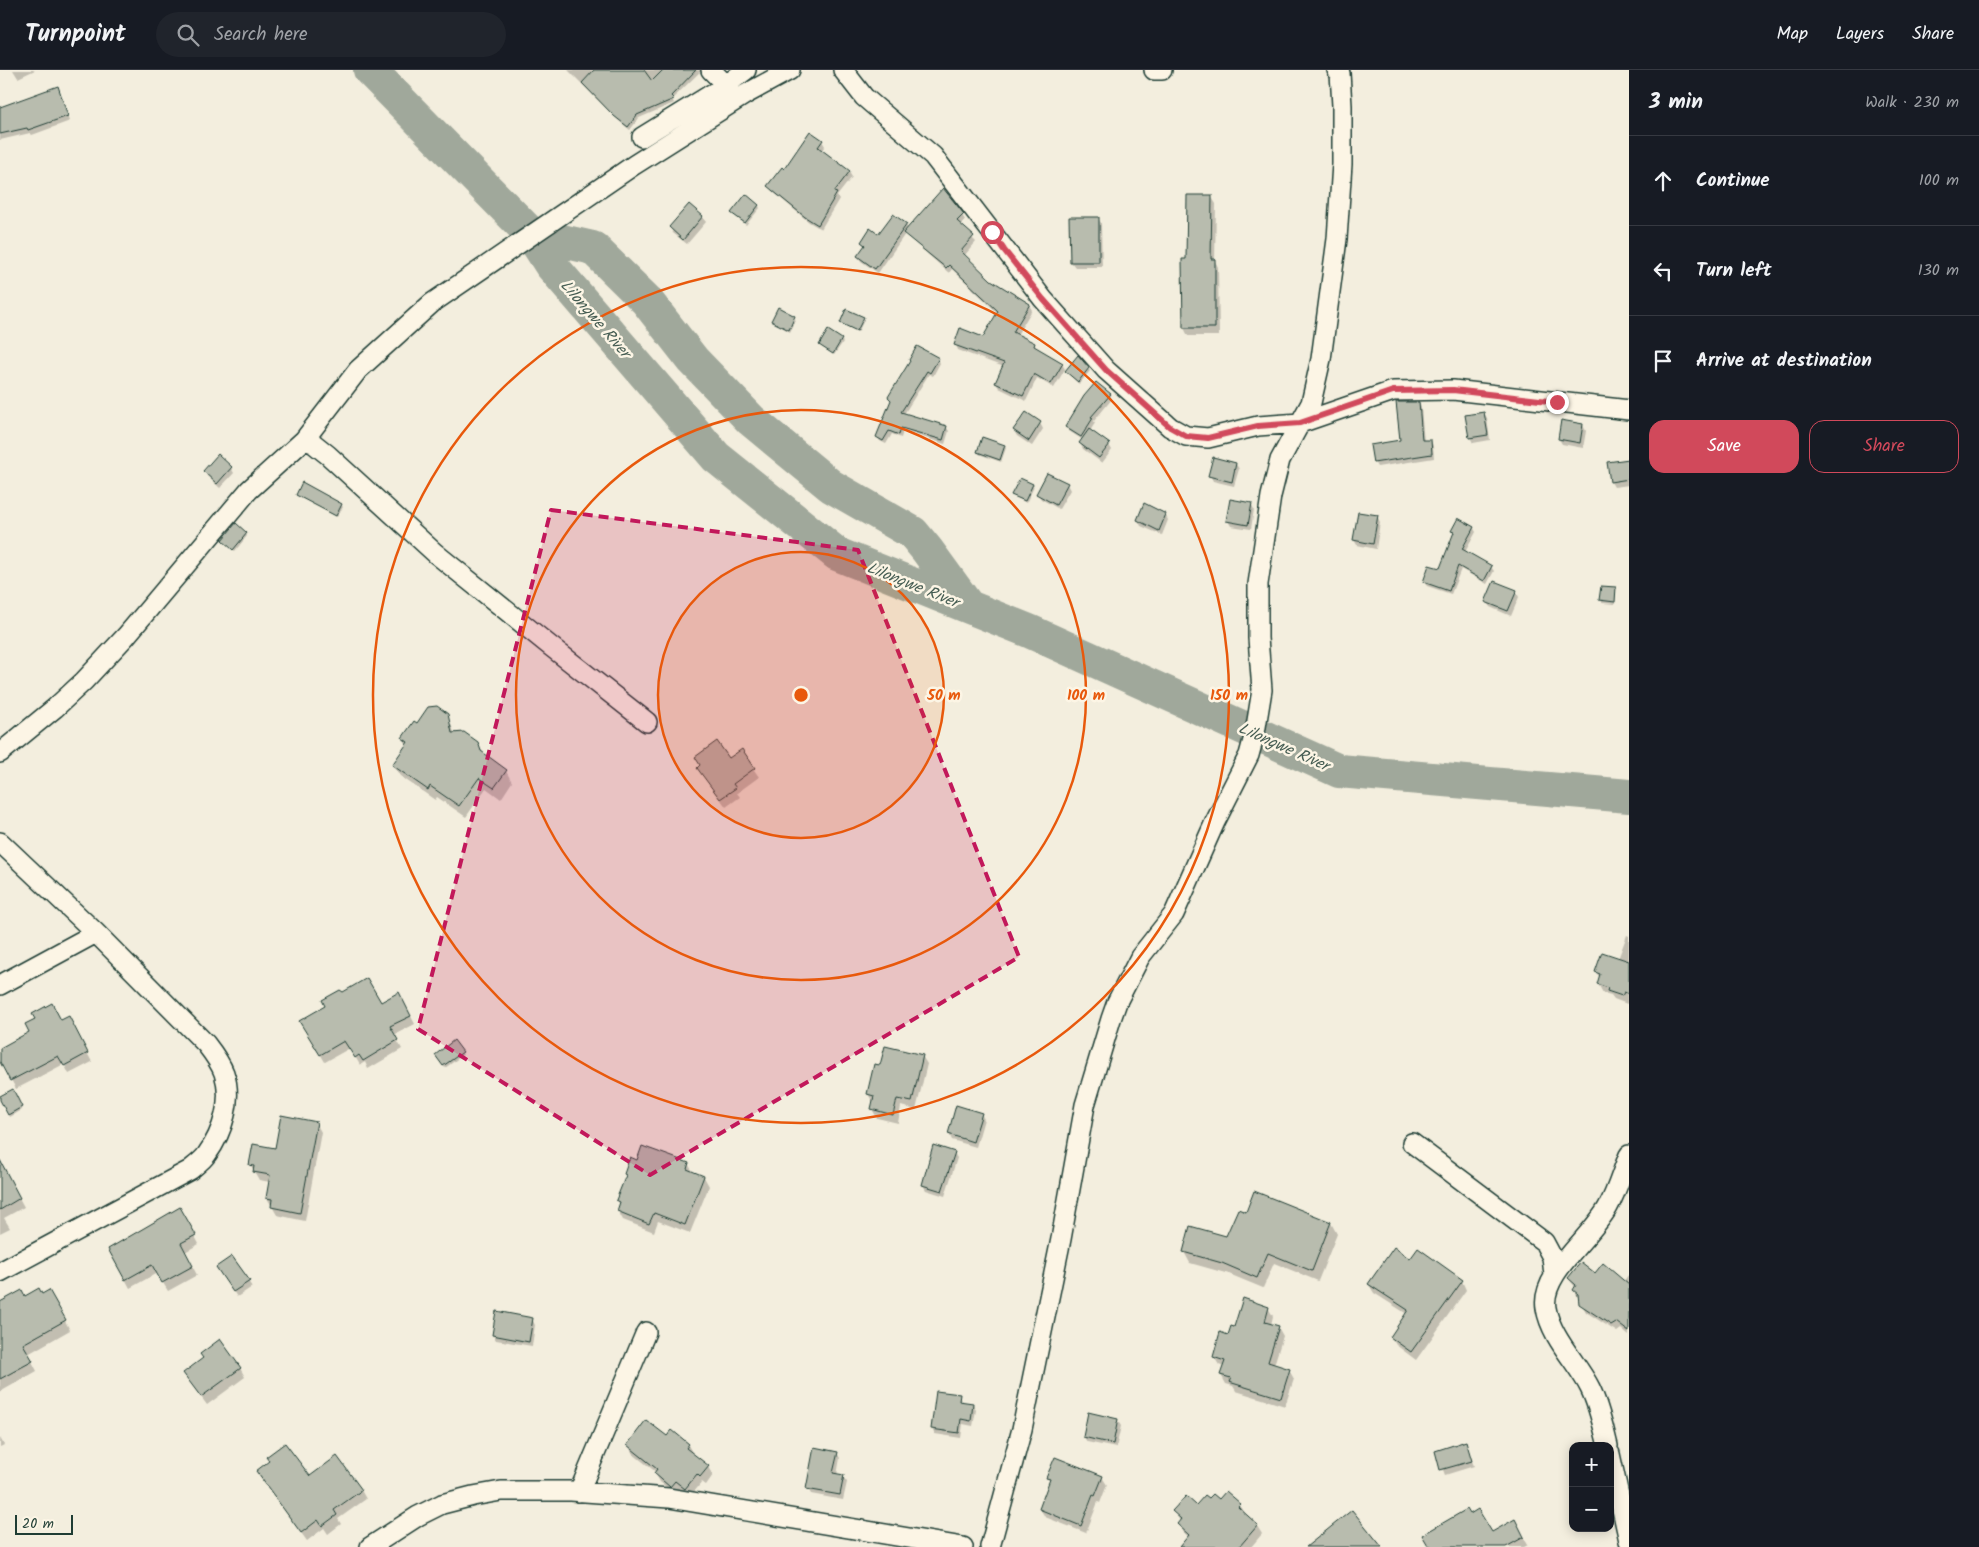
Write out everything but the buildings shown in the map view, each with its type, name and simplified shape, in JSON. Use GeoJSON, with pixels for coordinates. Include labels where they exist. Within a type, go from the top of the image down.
{"type":"FeatureCollection","features":[{"type":"Feature","properties":{"kind":"street"},"geometry":{"type":"LineString","coordinates":[[711,70],[726,85]]}},
{"type":"Feature","properties":{"kind":"street"},"geometry":{"type":"LineString","coordinates":[[642,137],[726,85],[746,70]]}},
{"type":"Feature","properties":{"kind":"street"},"geometry":{"type":"LineString","coordinates":[[0,753],[55,708],[84,680],[126,636],[249,490],[304,440],[358,370],[432,303],[634,165],[746,94],[790,70]]}},
{"type":"Feature","properties":{"kind":"street"},"geometry":{"type":"LineString","coordinates":[[843,70],[864,97],[933,156],[1043,299],[1106,370],[1170,427],[1186,436],[1208,438],[1258,426],[1300,423],[1393,391],[1453,390],[1629,410]]}},
{"type":"Feature","properties":{"kind":"street"},"geometry":{"type":"LineString","coordinates":[[1154,70],[1162,70]]}},
{"type":"Feature","properties":{"kind":"street"},"geometry":{"type":"LineString","coordinates":[[990,1547],[1022,1430],[1061,1239],[1085,1105],[1111,1019],[1117,1002],[1140,957],[1174,914],[1215,822],[1249,755],[1255,733],[1262,690],[1258,638],[1258,584],[1272,496],[1280,460],[1311,403],[1321,359],[1337,239],[1342,164],[1342,116],[1340,73],[1337,70]]}},
{"type":"Feature","properties":{"kind":"street"},"geometry":{"type":"LineString","coordinates":[[304,440],[314,443],[443,559],[647,722]]}},
{"type":"Feature","properties":{"kind":"street"},"geometry":{"type":"LineString","coordinates":[[0,842],[96,933],[206,1044],[217,1059],[224,1074],[226,1093],[225,1115],[218,1134],[206,1156],[190,1170],[0,1272]]}},
{"type":"Feature","properties":{"kind":"street"},"geometry":{"type":"LineString","coordinates":[[0,985],[96,933]]}},
{"type":"Feature","properties":{"kind":"street"},"geometry":{"type":"LineString","coordinates":[[1412,1143],[1544,1242],[1552,1256],[1554,1275]]}},
{"type":"Feature","properties":{"kind":"street"},"geometry":{"type":"LineString","coordinates":[[1607,1442],[1602,1420],[1590,1388],[1554,1329],[1546,1308],[1547,1292],[1554,1275],[1589,1234],[1608,1207],[1629,1155]]}},
{"type":"Feature","properties":{"kind":"street"},"geometry":{"type":"LineString","coordinates":[[579,1492],[646,1332]]}},
{"type":"Feature","properties":{"kind":"street"},"geometry":{"type":"LineString","coordinates":[[1614,1472],[1629,1541]]}},
{"type":"Feature","properties":{"kind":"street"},"geometry":{"type":"LineString","coordinates":[[370,1547],[418,1516],[442,1504],[501,1491],[579,1492],[669,1498],[963,1547]]}},
{"type":"Feature","properties":{"kind":"highlighted area"},"geometry":{"type":"Polygon","coordinates":[[[551,510],[858,550],[1019,957],[650,1175],[418,1029],[551,510]]]}},
{"type":"Feature","properties":{"kind":"waterway","name":"Lilongwe River"},"geometry":{"type":"LineString","coordinates":[[370,70],[531,234],[551,265],[716,457],[837,554],[1029,631],[1339,771],[1629,796]]}},
{"type":"Feature","properties":{"kind":"waterway"},"geometry":{"type":"LineString","coordinates":[[531,234],[593,248],[646,300],[693,360],[751,420],[831,486],[913,533],[967,605]]}},
{"type":"Feature","properties":{"kind":"route"},"geometry":{"type":"LineString","coordinates":[[992,232],[1043,299],[1106,370],[1170,427],[1186,436],[1208,438],[1276,423],[1300,423],[1393,391],[1453,390],[1557,402]]}}]}
